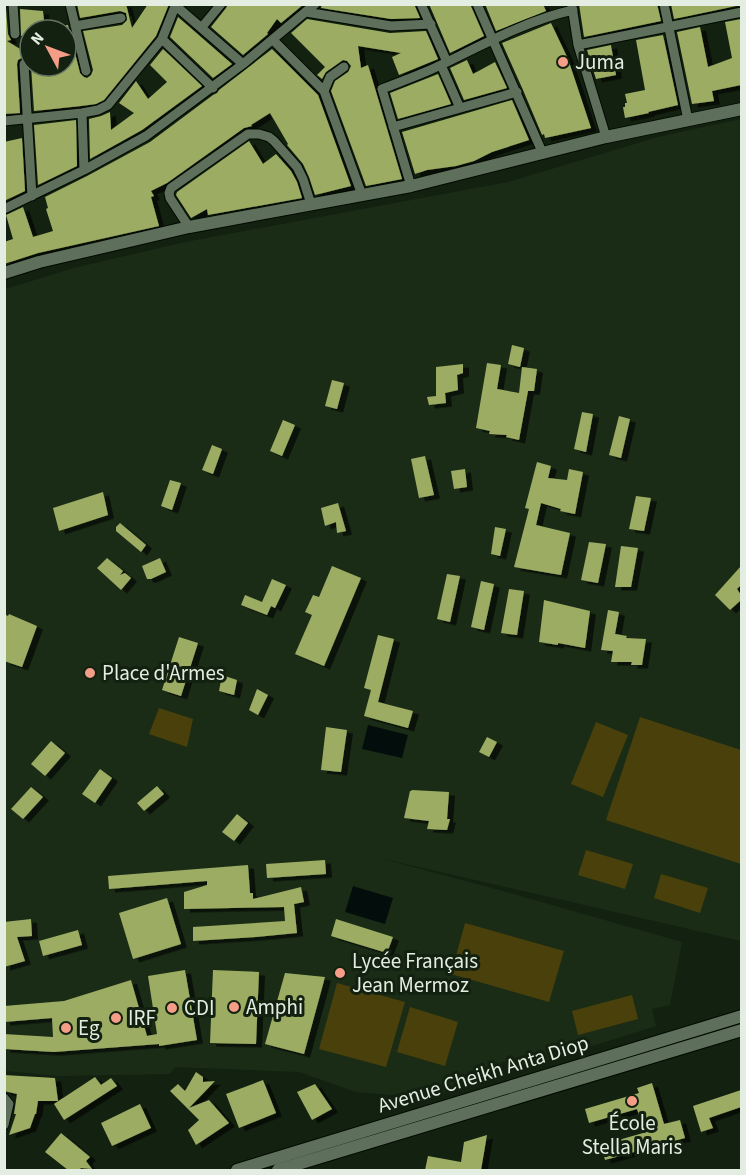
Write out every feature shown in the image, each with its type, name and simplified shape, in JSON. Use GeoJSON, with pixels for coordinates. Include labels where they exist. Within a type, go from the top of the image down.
{"type":"FeatureCollection","features":[{"type":"Feature","properties":{"kind":"street"},"geometry":{"type":"LineString","coordinates":[[13,4],[15,34]]}},
{"type":"Feature","properties":{"kind":"street"},"geometry":{"type":"LineString","coordinates":[[202,27],[221,4]]}},
{"type":"Feature","properties":{"kind":"street"},"geometry":{"type":"LineString","coordinates":[[4,209],[84,170],[146,136],[213,88],[315,4]]}},
{"type":"Feature","properties":{"kind":"street"},"geometry":{"type":"LineString","coordinates":[[421,4],[431,24],[460,108]]}},
{"type":"Feature","properties":{"kind":"street"},"geometry":{"type":"LineString","coordinates":[[477,4],[543,154]]}},
{"type":"Feature","properties":{"kind":"street"},"geometry":{"type":"LineString","coordinates":[[664,4],[688,120]]}},
{"type":"Feature","properties":{"kind":"street"},"geometry":{"type":"LineString","coordinates":[[4,121],[82,113],[98,110],[108,105],[162,39],[176,5],[243,64]]}},
{"type":"Feature","properties":{"kind":"street"},"geometry":{"type":"LineString","coordinates":[[411,186],[382,89],[444,64],[556,9],[572,7],[578,45],[606,137]]}},
{"type":"Feature","properties":{"kind":"street"},"geometry":{"type":"LineString","coordinates":[[306,12],[391,26],[431,24]]}},
{"type":"Feature","properties":{"kind":"street"},"geometry":{"type":"LineString","coordinates":[[578,45],[741,12]]}},
{"type":"Feature","properties":{"kind":"street"},"geometry":{"type":"LineString","coordinates":[[78,25],[121,18]]}},
{"type":"Feature","properties":{"kind":"street"},"geometry":{"type":"LineString","coordinates":[[78,38],[86,71]]}},
{"type":"Feature","properties":{"kind":"street"},"geometry":{"type":"LineString","coordinates":[[162,39],[213,88]]}},
{"type":"Feature","properties":{"kind":"street"},"geometry":{"type":"LineString","coordinates":[[273,40],[324,92],[362,195]]}},
{"type":"Feature","properties":{"kind":"street"},"geometry":{"type":"LineString","coordinates":[[324,92],[330,77],[344,67]]}},
{"type":"Feature","properties":{"kind":"street"},"geometry":{"type":"LineString","coordinates":[[25,78],[32,196]]}},
{"type":"Feature","properties":{"kind":"street"},"geometry":{"type":"LineString","coordinates":[[393,127],[517,92]]}},
{"type":"Feature","properties":{"kind":"street"},"geometry":{"type":"LineString","coordinates":[[4,273],[39,262],[189,227],[411,186],[606,137],[741,110]]}},
{"type":"Feature","properties":{"kind":"street"},"geometry":{"type":"LineString","coordinates":[[82,113],[84,170]]}},
{"type":"Feature","properties":{"kind":"street"},"geometry":{"type":"LineString","coordinates":[[189,227],[170,198],[171,188],[248,134],[268,137],[274,141],[300,173],[311,204]]}},
{"type":"Feature","properties":{"kind":"street","name":"Avenue Cheikh Anta Diop"},"geometry":{"type":"LineString","coordinates":[[237,1170],[741,1016]]}},
{"type":"Feature","properties":{"kind":"street","name":"Avenue Cheikh Anta Diop"},"geometry":{"type":"LineString","coordinates":[[284,1170],[741,1030]]}},
{"type":"Feature","properties":{"kind":"street"},"geometry":{"type":"LineString","coordinates":[[4,1098],[9,1104],[4,1125]]}},
{"type":"Feature","properties":{"kind":"shaded area"},"geometry":{"type":"Polygon","coordinates":[[[741,119],[741,941],[379,858],[682,942],[670,1005],[652,1009],[656,1026],[548,1060],[501,1062],[505,1074],[428,1098],[356,1092],[299,1072],[175,1067],[170,1074],[58,1076],[5,1071],[5,289],[74,268],[185,242],[508,182],[658,137],[741,119]]]}},
{"type":"Feature","properties":{"kind":"shaded area"},"geometry":{"type":"Polygon","coordinates":[[[159,708],[193,719],[187,747],[149,734],[159,708]]]}},
{"type":"Feature","properties":{"kind":"shaded area"},"geometry":{"type":"Polygon","coordinates":[[[640,717],[741,750],[741,864],[606,820],[640,717]]]}},
{"type":"Feature","properties":{"kind":"shaded area"},"geometry":{"type":"Polygon","coordinates":[[[596,722],[628,735],[603,797],[571,784],[596,722]]]}},
{"type":"Feature","properties":{"kind":"shaded area"},"geometry":{"type":"Polygon","coordinates":[[[368,725],[408,735],[402,758],[362,749],[368,725]]]}},
{"type":"Feature","properties":{"kind":"shaded area"},"geometry":{"type":"Polygon","coordinates":[[[586,850],[633,864],[625,889],[578,875],[586,850]]]}},
{"type":"Feature","properties":{"kind":"shaded area"},"geometry":{"type":"Polygon","coordinates":[[[661,874],[708,888],[700,913],[654,898],[661,874]]]}},
{"type":"Feature","properties":{"kind":"shaded area"},"geometry":{"type":"Polygon","coordinates":[[[353,886],[393,898],[385,924],[345,912],[353,886]]]}},
{"type":"Feature","properties":{"kind":"shaded area"},"geometry":{"type":"Polygon","coordinates":[[[465,923],[564,951],[549,1002],[451,974],[465,923]]]}},
{"type":"Feature","properties":{"kind":"shaded area"},"geometry":{"type":"Polygon","coordinates":[[[337,983],[405,1002],[386,1067],[319,1049],[337,983]]]}},
{"type":"Feature","properties":{"kind":"shaded area"},"geometry":{"type":"Polygon","coordinates":[[[632,995],[638,1019],[578,1035],[572,1011],[632,995]]]}},
{"type":"Feature","properties":{"kind":"shaded area"},"geometry":{"type":"Polygon","coordinates":[[[410,1007],[458,1022],[445,1066],[397,1052],[410,1007]]]}},
{"type":"Feature","properties":{"kind":"building"},"geometry":{"type":"Polygon","coordinates":[[[77,4],[126,4],[132,28],[148,4],[169,4],[156,36],[104,100],[96,104],[34,111],[32,78],[78,78],[78,65],[80,73],[87,78],[93,70],[83,31],[122,25],[127,20],[126,13],[120,11],[80,18],[77,4]]]}},
{"type":"Feature","properties":{"kind":"building"},"geometry":{"type":"Polygon","coordinates":[[[228,4],[304,4],[281,23],[277,19],[268,34],[243,55],[211,27],[228,4]]]}},
{"type":"Feature","properties":{"kind":"building"},"geometry":{"type":"Polygon","coordinates":[[[322,4],[414,4],[420,18],[391,19],[321,8],[322,4]]]}},
{"type":"Feature","properties":{"kind":"building"},"geometry":{"type":"Polygon","coordinates":[[[429,4],[470,4],[484,36],[450,53],[429,4]]]}},
{"type":"Feature","properties":{"kind":"building"},"geometry":{"type":"Polygon","coordinates":[[[485,4],[543,4],[546,11],[496,31],[485,4]]]}},
{"type":"Feature","properties":{"kind":"building"},"geometry":{"type":"Polygon","coordinates":[[[579,4],[657,4],[661,21],[584,37],[579,4]]]}},
{"type":"Feature","properties":{"kind":"building"},"geometry":{"type":"Polygon","coordinates":[[[671,4],[741,4],[741,5],[674,19],[671,4]]]}},
{"type":"Feature","properties":{"kind":"building"},"geometry":{"type":"Polygon","coordinates":[[[4,8],[6,8],[8,34],[11,40],[7,41],[18,48],[20,113],[4,114],[4,8]]]}},
{"type":"Feature","properties":{"kind":"building"},"geometry":{"type":"Polygon","coordinates":[[[20,9],[43,11],[44,18],[20,18],[20,9]]]}},
{"type":"Feature","properties":{"kind":"building"},"geometry":{"type":"Polygon","coordinates":[[[178,17],[232,64],[213,78],[170,37],[178,17]]]}},
{"type":"Feature","properties":{"kind":"building"},"geometry":{"type":"Polygon","coordinates":[[[307,19],[390,33],[426,31],[438,59],[399,75],[392,57],[401,53],[358,46],[361,68],[368,65],[402,179],[366,186],[331,91],[335,81],[348,72],[351,66],[343,60],[326,72],[322,79],[317,75],[325,67],[291,33],[307,19]]]}},
{"type":"Feature","properties":{"kind":"building"},"geometry":{"type":"Polygon","coordinates":[[[741,19],[741,85],[712,91],[714,101],[692,104],[677,32],[700,27],[708,67],[732,58],[725,22],[741,19]]]}},
{"type":"Feature","properties":{"kind":"building"},"geometry":{"type":"Polygon","coordinates":[[[551,23],[568,59],[591,128],[545,138],[502,43],[551,23]]]}},
{"type":"Feature","properties":{"kind":"building"},"geometry":{"type":"Polygon","coordinates":[[[663,35],[678,105],[625,118],[623,107],[627,103],[625,94],[645,90],[636,40],[663,35]]]}},
{"type":"Feature","properties":{"kind":"building"},"geometry":{"type":"Polygon","coordinates":[[[611,45],[616,75],[596,79],[587,50],[611,45]]]}},
{"type":"Feature","properties":{"kind":"building"},"geometry":{"type":"Polygon","coordinates":[[[163,49],[202,86],[142,130],[90,159],[89,119],[110,112],[111,130],[134,113],[119,103],[136,81],[148,99],[167,82],[150,65],[163,49]]]}},
{"type":"Feature","properties":{"kind":"building"},"geometry":{"type":"Polygon","coordinates":[[[272,49],[318,95],[351,186],[315,195],[303,164],[287,145],[270,113],[252,126],[244,128],[167,183],[151,191],[154,196],[151,197],[159,226],[38,253],[4,264],[4,242],[13,239],[6,215],[23,207],[33,237],[53,231],[45,197],[150,142],[272,49]]]}},
{"type":"Feature","properties":{"kind":"building"},"geometry":{"type":"Polygon","coordinates":[[[467,60],[473,74],[495,62],[507,88],[464,100],[450,68],[467,60]]]}},
{"type":"Feature","properties":{"kind":"building"},"geometry":{"type":"Polygon","coordinates":[[[438,74],[451,104],[398,119],[390,93],[438,74]]]}},
{"type":"Feature","properties":{"kind":"building"},"geometry":{"type":"Polygon","coordinates":[[[512,100],[529,140],[492,152],[474,161],[415,174],[402,132],[512,100]]]}},
{"type":"Feature","properties":{"kind":"building"},"geometry":{"type":"Polygon","coordinates":[[[76,120],[77,166],[38,185],[34,125],[76,120]]]}},
{"type":"Feature","properties":{"kind":"building"},"geometry":{"type":"Polygon","coordinates":[[[22,138],[25,191],[4,201],[4,142],[22,138]]]}},
{"type":"Feature","properties":{"kind":"building"},"geometry":{"type":"Polygon","coordinates":[[[249,141],[263,164],[276,154],[291,171],[302,198],[208,215],[207,209],[191,218],[176,195],[177,192],[249,141]]]}},
{"type":"Feature","properties":{"kind":"building"},"geometry":{"type":"Polygon","coordinates":[[[512,345],[524,348],[520,367],[508,364],[512,345]]]}},
{"type":"Feature","properties":{"kind":"building"},"geometry":{"type":"Polygon","coordinates":[[[487,363],[501,365],[497,389],[519,393],[522,367],[537,369],[534,391],[528,391],[519,440],[506,437],[507,435],[489,434],[490,431],[476,428],[487,363]]]}},
{"type":"Feature","properties":{"kind":"building"},"geometry":{"type":"Polygon","coordinates":[[[463,364],[463,373],[457,375],[458,390],[445,393],[446,403],[429,405],[427,397],[436,396],[436,367],[463,364]]]}},
{"type":"Feature","properties":{"kind":"building"},"geometry":{"type":"Polygon","coordinates":[[[332,380],[344,383],[337,409],[325,406],[332,380]]]}},
{"type":"Feature","properties":{"kind":"building"},"geometry":{"type":"Polygon","coordinates":[[[582,412],[593,414],[586,452],[574,449],[582,412]]]}},
{"type":"Feature","properties":{"kind":"building"},"geometry":{"type":"Polygon","coordinates":[[[619,416],[630,419],[621,458],[609,455],[619,416]]]}},
{"type":"Feature","properties":{"kind":"building"},"geometry":{"type":"Polygon","coordinates":[[[283,420],[295,425],[282,456],[270,451],[283,420]]]}},
{"type":"Feature","properties":{"kind":"building"},"geometry":{"type":"Polygon","coordinates":[[[212,445],[222,449],[213,474],[202,470],[212,445]]]}},
{"type":"Feature","properties":{"kind":"building"},"geometry":{"type":"Polygon","coordinates":[[[425,456],[434,495],[419,498],[411,459],[425,456]]]}},
{"type":"Feature","properties":{"kind":"building"},"geometry":{"type":"Polygon","coordinates":[[[537,462],[551,466],[548,478],[567,480],[569,469],[583,472],[575,514],[541,503],[536,525],[570,533],[561,575],[514,567],[529,509],[525,508],[537,462]]]}},
{"type":"Feature","properties":{"kind":"building"},"geometry":{"type":"Polygon","coordinates":[[[465,469],[467,487],[454,489],[451,471],[465,469]]]}},
{"type":"Feature","properties":{"kind":"building"},"geometry":{"type":"Polygon","coordinates":[[[170,480],[181,483],[172,510],[161,506],[170,480]]]}},
{"type":"Feature","properties":{"kind":"building"},"geometry":{"type":"Polygon","coordinates":[[[103,492],[108,515],[59,531],[53,508],[103,492]]]}},
{"type":"Feature","properties":{"kind":"building"},"geometry":{"type":"Polygon","coordinates":[[[636,496],[651,498],[644,531],[629,529],[636,496]]]}},
{"type":"Feature","properties":{"kind":"building"},"geometry":{"type":"Polygon","coordinates":[[[338,503],[346,531],[337,533],[336,522],[325,526],[321,508],[338,503]]]}},
{"type":"Feature","properties":{"kind":"building"},"geometry":{"type":"Polygon","coordinates":[[[120,523],[146,545],[141,552],[116,531],[120,523]]]}},
{"type":"Feature","properties":{"kind":"building"},"geometry":{"type":"Polygon","coordinates":[[[495,527],[506,529],[500,556],[491,554],[495,527]]]}},
{"type":"Feature","properties":{"kind":"building"},"geometry":{"type":"Polygon","coordinates":[[[589,542],[606,544],[598,583],[581,580],[589,542]]]}},
{"type":"Feature","properties":{"kind":"building"},"geometry":{"type":"Polygon","coordinates":[[[621,546],[638,548],[631,587],[615,587],[621,546]]]}},
{"type":"Feature","properties":{"kind":"building"},"geometry":{"type":"Polygon","coordinates":[[[107,558],[123,571],[120,575],[125,573],[131,578],[121,590],[97,568],[107,558]]]}},
{"type":"Feature","properties":{"kind":"building"},"geometry":{"type":"Polygon","coordinates":[[[160,558],[166,572],[147,579],[142,566],[160,558]]]}},
{"type":"Feature","properties":{"kind":"building"},"geometry":{"type":"Polygon","coordinates":[[[332,566],[361,578],[324,666],[295,654],[312,615],[305,612],[313,595],[319,597],[332,566]]]}},
{"type":"Feature","properties":{"kind":"building"},"geometry":{"type":"Polygon","coordinates":[[[741,566],[741,585],[737,589],[741,600],[730,610],[715,595],[741,566]]]}},
{"type":"Feature","properties":{"kind":"building"},"geometry":{"type":"Polygon","coordinates":[[[447,574],[460,576],[450,622],[437,619],[447,574]]]}},
{"type":"Feature","properties":{"kind":"building"},"geometry":{"type":"Polygon","coordinates":[[[272,579],[286,585],[275,608],[271,606],[267,615],[241,605],[245,595],[262,602],[272,579]]]}},
{"type":"Feature","properties":{"kind":"building"},"geometry":{"type":"Polygon","coordinates":[[[481,581],[494,584],[484,630],[471,627],[481,581]]]}},
{"type":"Feature","properties":{"kind":"building"},"geometry":{"type":"Polygon","coordinates":[[[509,589],[524,591],[517,635],[501,633],[509,589]]]}},
{"type":"Feature","properties":{"kind":"building"},"geometry":{"type":"Polygon","coordinates":[[[544,600],[590,611],[585,648],[539,642],[544,600]]]}},
{"type":"Feature","properties":{"kind":"building"},"geometry":{"type":"Polygon","coordinates":[[[608,610],[619,612],[615,634],[627,636],[626,638],[646,639],[642,665],[631,665],[632,662],[611,662],[613,651],[601,650],[608,610]]]}},
{"type":"Feature","properties":{"kind":"building"},"geometry":{"type":"Polygon","coordinates":[[[4,614],[37,626],[22,667],[4,661],[4,614]]]}},
{"type":"Feature","properties":{"kind":"building"},"geometry":{"type":"Polygon","coordinates":[[[378,635],[394,639],[378,702],[413,711],[408,728],[364,716],[371,690],[364,688],[378,635]]]}},
{"type":"Feature","properties":{"kind":"building"},"geometry":{"type":"Polygon","coordinates":[[[179,637],[198,643],[181,696],[162,690],[179,637]]]}},
{"type":"Feature","properties":{"kind":"building"},"geometry":{"type":"Polygon","coordinates":[[[222,675],[237,680],[234,695],[219,691],[222,675]]]}},
{"type":"Feature","properties":{"kind":"building"},"geometry":{"type":"Polygon","coordinates":[[[257,689],[268,695],[258,715],[249,710],[257,689]]]}},
{"type":"Feature","properties":{"kind":"building"},"geometry":{"type":"Polygon","coordinates":[[[326,727],[347,730],[341,772],[321,770],[326,727]]]}},
{"type":"Feature","properties":{"kind":"building"},"geometry":{"type":"Polygon","coordinates":[[[487,737],[497,742],[489,757],[479,752],[487,737]]]}},
{"type":"Feature","properties":{"kind":"building"},"geometry":{"type":"Polygon","coordinates":[[[51,741],[65,753],[45,776],[31,764],[51,741]]]}},
{"type":"Feature","properties":{"kind":"building"},"geometry":{"type":"Polygon","coordinates":[[[100,769],[112,778],[95,803],[82,794],[100,769]]]}},
{"type":"Feature","properties":{"kind":"building"},"geometry":{"type":"Polygon","coordinates":[[[157,786],[164,794],[144,811],[137,803],[157,786]]]}},
{"type":"Feature","properties":{"kind":"building"},"geometry":{"type":"Polygon","coordinates":[[[31,787],[43,797],[23,819],[11,809],[31,787]]]}},
{"type":"Feature","properties":{"kind":"building"},"geometry":{"type":"Polygon","coordinates":[[[412,790],[449,792],[447,819],[450,819],[447,830],[427,829],[429,821],[404,818],[412,790]]]}},
{"type":"Feature","properties":{"kind":"building"},"geometry":{"type":"Polygon","coordinates":[[[237,814],[248,823],[234,841],[222,832],[237,814]]]}},
{"type":"Feature","properties":{"kind":"building"},"geometry":{"type":"Polygon","coordinates":[[[325,860],[326,874],[267,878],[266,864],[325,860]]]}},
{"type":"Feature","properties":{"kind":"building"},"geometry":{"type":"Polygon","coordinates":[[[248,865],[250,893],[253,893],[253,899],[301,887],[304,902],[294,904],[297,933],[193,941],[193,927],[285,921],[284,907],[184,909],[184,892],[207,885],[207,881],[109,889],[108,876],[248,865]]]}},
{"type":"Feature","properties":{"kind":"building"},"geometry":{"type":"Polygon","coordinates":[[[167,898],[181,944],[133,959],[119,913],[167,898]]]}},
{"type":"Feature","properties":{"kind":"building"},"geometry":{"type":"Polygon","coordinates":[[[31,919],[32,936],[17,937],[25,961],[4,967],[4,922],[31,919]]]}},
{"type":"Feature","properties":{"kind":"building"},"geometry":{"type":"Polygon","coordinates":[[[336,919],[393,937],[387,953],[331,936],[336,919]]]}},
{"type":"Feature","properties":{"kind":"building"},"geometry":{"type":"Polygon","coordinates":[[[78,930],[82,945],[43,956],[39,941],[78,930]]]}},
{"type":"Feature","properties":{"kind":"building"},"geometry":{"type":"Polygon","coordinates":[[[185,970],[197,1040],[159,1046],[159,1044],[54,1052],[4,1049],[4,1034],[53,1037],[52,1018],[4,1022],[4,1006],[64,1001],[131,980],[147,1036],[157,1034],[148,976],[185,970]]]}},
{"type":"Feature","properties":{"kind":"building","name":"Amphi"},"geometry":{"type":"Polygon","coordinates":[[[213,970],[259,972],[256,1044],[210,1043],[213,970]]]}},
{"type":"Feature","properties":{"kind":"building"},"geometry":{"type":"Polygon","coordinates":[[[285,973],[325,977],[304,1054],[265,1044],[285,973]]]}},
{"type":"Feature","properties":{"kind":"building"},"geometry":{"type":"Polygon","coordinates":[[[196,1072],[203,1077],[203,1082],[215,1081],[189,1108],[209,1100],[229,1123],[196,1145],[188,1130],[199,1120],[170,1091],[178,1084],[185,1091],[196,1072]]]}},
{"type":"Feature","properties":{"kind":"building"},"geometry":{"type":"Polygon","coordinates":[[[4,1075],[55,1078],[58,1101],[38,1101],[30,1128],[9,1135],[16,1114],[14,1114],[17,1094],[4,1091],[4,1075]]]}},
{"type":"Feature","properties":{"kind":"building"},"geometry":{"type":"Polygon","coordinates":[[[95,1077],[101,1085],[111,1078],[117,1086],[64,1120],[54,1104],[95,1077]]]}},
{"type":"Feature","properties":{"kind":"building"},"geometry":{"type":"Polygon","coordinates":[[[263,1080],[276,1113],[239,1128],[226,1094],[263,1080]]]}},
{"type":"Feature","properties":{"kind":"building"},"geometry":{"type":"Polygon","coordinates":[[[652,1083],[664,1124],[680,1120],[685,1138],[605,1160],[601,1145],[650,1131],[645,1113],[639,1115],[637,1109],[589,1123],[585,1109],[639,1093],[637,1088],[652,1083]]]}},
{"type":"Feature","properties":{"kind":"building"},"geometry":{"type":"Polygon","coordinates":[[[315,1084],[332,1109],[312,1120],[297,1092],[315,1084]]]}},
{"type":"Feature","properties":{"kind":"building"},"geometry":{"type":"Polygon","coordinates":[[[741,1090],[741,1107],[709,1118],[713,1128],[701,1132],[693,1106],[741,1090]]]}},
{"type":"Feature","properties":{"kind":"building"},"geometry":{"type":"Polygon","coordinates":[[[140,1104],[151,1128],[112,1146],[101,1123],[140,1104]]]}},
{"type":"Feature","properties":{"kind":"building"},"geometry":{"type":"Polygon","coordinates":[[[61,1133],[90,1157],[86,1161],[92,1169],[68,1170],[45,1152],[61,1133]]]}},
{"type":"Feature","properties":{"kind":"building"},"geometry":{"type":"Polygon","coordinates":[[[487,1135],[481,1170],[425,1170],[428,1156],[461,1162],[464,1142],[487,1135]]]}},
{"type":"Feature","properties":{"kind":"place","name":"Juma"},"geometry":{"type":"Point","coordinates":[563,62]}},
{"type":"Feature","properties":{"kind":"place","name":"Place d'Armes"},"geometry":{"type":"Point","coordinates":[90,673]}},
{"type":"Feature","properties":{"kind":"place","name":"Lycée Français Jean Mermoz"},"geometry":{"type":"Point","coordinates":[340,973]}},
{"type":"Feature","properties":{"kind":"place","name":"Amphi"},"geometry":{"type":"Point","coordinates":[234,1007]}},
{"type":"Feature","properties":{"kind":"place","name":"CDI"},"geometry":{"type":"Point","coordinates":[172,1008]}},
{"type":"Feature","properties":{"kind":"place","name":"IRF"},"geometry":{"type":"Point","coordinates":[116,1018]}},
{"type":"Feature","properties":{"kind":"place","name":"Eg"},"geometry":{"type":"Point","coordinates":[66,1028]}},
{"type":"Feature","properties":{"kind":"place","name":"École Stella Maris"},"geometry":{"type":"Point","coordinates":[632,1101]}}]}
